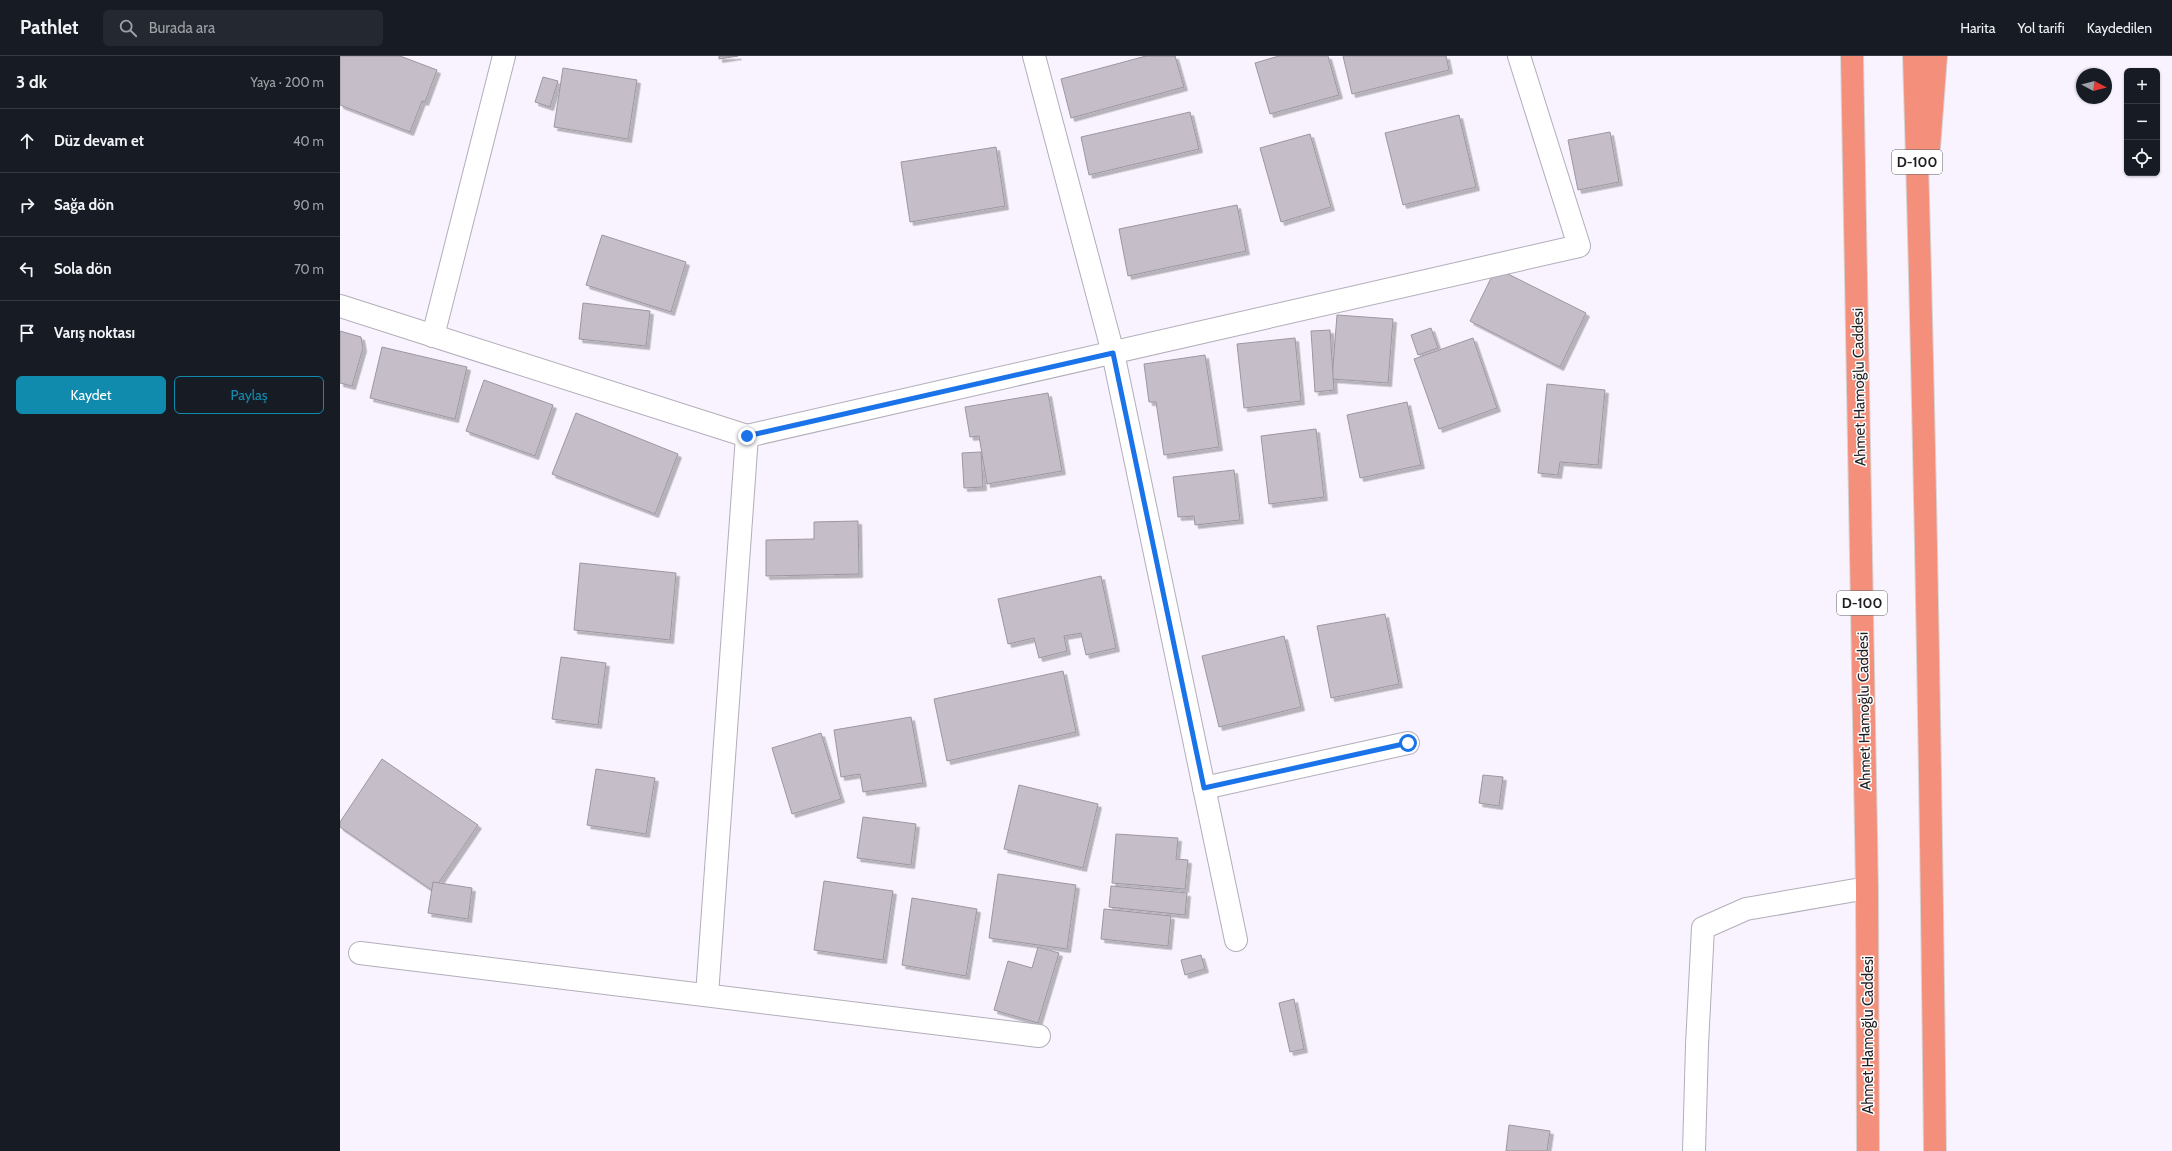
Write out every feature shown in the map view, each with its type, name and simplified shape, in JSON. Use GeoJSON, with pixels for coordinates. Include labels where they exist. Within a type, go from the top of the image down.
{"type":"FeatureCollection","features":[{"type":"Feature","properties":{"kind":"highway","name":"Ahmet Hamoğlu Caddesi"},"geometry":{"type":"LineString","coordinates":[[1852,56],[1867,888],[1868,1151]]}},
{"type":"Feature","properties":{"kind":"highway","name":"D-100"},"geometry":{"type":"LineString","coordinates":[[1914,56],[1920,269],[1931,812],[1935,1151]]}},
{"type":"Feature","properties":{"kind":"highway"},"geometry":{"type":"LineString","coordinates":[[1920,269],[1936,56]]}},
{"type":"Feature","properties":{"kind":"street"},"geometry":{"type":"LineString","coordinates":[[433,336],[504,56]]}},
{"type":"Feature","properties":{"kind":"street"},"geometry":{"type":"LineString","coordinates":[[1034,56],[1113,353],[1236,940]]}},
{"type":"Feature","properties":{"kind":"street"},"geometry":{"type":"LineString","coordinates":[[340,306],[747,436],[1579,246],[1519,56]]}},
{"type":"Feature","properties":{"kind":"street"},"geometry":{"type":"LineString","coordinates":[[707,995],[747,436]]}},
{"type":"Feature","properties":{"kind":"street"},"geometry":{"type":"LineString","coordinates":[[1204,788],[1408,743]]}},
{"type":"Feature","properties":{"kind":"street"},"geometry":{"type":"LineString","coordinates":[[1694,1151],[1697,1045],[1703,928],[1746,909],[1867,888]]}},
{"type":"Feature","properties":{"kind":"street"},"geometry":{"type":"LineString","coordinates":[[360,953],[1039,1036]]}},
{"type":"Feature","properties":{"kind":"building"},"geometry":{"type":"Polygon","coordinates":[[[340,56],[400,56],[437,70],[425,102],[422,101],[410,132],[340,105],[340,56]]]}},
{"type":"Feature","properties":{"kind":"building"},"geometry":{"type":"Polygon","coordinates":[[[719,56],[738,56],[719,59],[719,56]]]}},
{"type":"Feature","properties":{"kind":"building"},"geometry":{"type":"Polygon","coordinates":[[[1146,56],[1175,56],[1184,87],[1071,118],[1061,79],[1146,56]]]}},
{"type":"Feature","properties":{"kind":"building"},"geometry":{"type":"Polygon","coordinates":[[[1279,56],[1328,56],[1339,95],[1270,114],[1255,63],[1279,56]]]}},
{"type":"Feature","properties":{"kind":"building"},"geometry":{"type":"Polygon","coordinates":[[[1343,56],[1446,56],[1449,70],[1352,94],[1343,56]]]}},
{"type":"Feature","properties":{"kind":"building"},"geometry":{"type":"Polygon","coordinates":[[[563,68],[637,80],[628,139],[554,127],[563,68]]]}},
{"type":"Feature","properties":{"kind":"building"},"geometry":{"type":"Polygon","coordinates":[[[543,77],[558,81],[550,107],[535,102],[543,77]]]}},
{"type":"Feature","properties":{"kind":"building"},"geometry":{"type":"Polygon","coordinates":[[[1190,112],[1199,149],[1089,175],[1081,137],[1190,112]]]}},
{"type":"Feature","properties":{"kind":"building"},"geometry":{"type":"Polygon","coordinates":[[[1459,115],[1476,187],[1403,205],[1385,133],[1459,115]]]}},
{"type":"Feature","properties":{"kind":"building"},"geometry":{"type":"Polygon","coordinates":[[[1610,132],[1619,182],[1578,190],[1568,140],[1610,132]]]}},
{"type":"Feature","properties":{"kind":"building"},"geometry":{"type":"Polygon","coordinates":[[[1310,134],[1331,207],[1281,222],[1260,148],[1310,134]]]}},
{"type":"Feature","properties":{"kind":"building"},"geometry":{"type":"Polygon","coordinates":[[[996,147],[1005,206],[910,222],[901,162],[996,147]]]}},
{"type":"Feature","properties":{"kind":"building"},"geometry":{"type":"Polygon","coordinates":[[[1237,205],[1246,251],[1128,276],[1119,229],[1237,205]]]}},
{"type":"Feature","properties":{"kind":"building"},"geometry":{"type":"Polygon","coordinates":[[[602,235],[686,262],[671,312],[586,285],[602,235]]]}},
{"type":"Feature","properties":{"kind":"building"},"geometry":{"type":"Polygon","coordinates":[[[1496,268],[1586,313],[1560,367],[1470,321],[1496,268]]]}},
{"type":"Feature","properties":{"kind":"building"},"geometry":{"type":"Polygon","coordinates":[[[583,303],[650,311],[646,346],[579,339],[583,303]]]}},
{"type":"Feature","properties":{"kind":"building"},"geometry":{"type":"Polygon","coordinates":[[[1337,315],[1393,319],[1388,383],[1332,379],[1337,315]]]}},
{"type":"Feature","properties":{"kind":"building"},"geometry":{"type":"Polygon","coordinates":[[[1431,328],[1438,348],[1418,355],[1411,335],[1431,328]]]}},
{"type":"Feature","properties":{"kind":"building"},"geometry":{"type":"Polygon","coordinates":[[[1330,330],[1334,390],[1315,392],[1311,331],[1330,330]]]}},
{"type":"Feature","properties":{"kind":"building"},"geometry":{"type":"Polygon","coordinates":[[[340,331],[361,337],[363,348],[352,386],[340,383],[340,331]]]}},
{"type":"Feature","properties":{"kind":"building"},"geometry":{"type":"Polygon","coordinates":[[[1295,338],[1301,401],[1244,408],[1237,344],[1295,338]]]}},
{"type":"Feature","properties":{"kind":"building"},"geometry":{"type":"Polygon","coordinates":[[[1473,338],[1497,408],[1439,429],[1414,359],[1473,338]]]}},
{"type":"Feature","properties":{"kind":"building"},"geometry":{"type":"Polygon","coordinates":[[[382,347],[467,367],[455,419],[370,398],[382,347]]]}},
{"type":"Feature","properties":{"kind":"building"},"geometry":{"type":"Polygon","coordinates":[[[1205,355],[1219,447],[1164,455],[1156,402],[1149,402],[1144,364],[1205,355]]]}},
{"type":"Feature","properties":{"kind":"building"},"geometry":{"type":"Polygon","coordinates":[[[484,380],[553,405],[535,456],[466,431],[484,380]]]}},
{"type":"Feature","properties":{"kind":"building"},"geometry":{"type":"Polygon","coordinates":[[[1547,384],[1605,390],[1598,465],[1560,462],[1558,475],[1538,473],[1547,384]]]}},
{"type":"Feature","properties":{"kind":"building"},"geometry":{"type":"Polygon","coordinates":[[[1048,393],[1062,471],[987,484],[979,436],[970,437],[965,407],[1048,393]]]}},
{"type":"Feature","properties":{"kind":"building"},"geometry":{"type":"Polygon","coordinates":[[[1407,402],[1421,465],[1360,478],[1347,415],[1407,402]]]}},
{"type":"Feature","properties":{"kind":"building"},"geometry":{"type":"Polygon","coordinates":[[[576,413],[678,454],[655,514],[552,474],[576,413]]]}},
{"type":"Feature","properties":{"kind":"building"},"geometry":{"type":"Polygon","coordinates":[[[1316,429],[1324,497],[1269,504],[1261,436],[1316,429]]]}},
{"type":"Feature","properties":{"kind":"building"},"geometry":{"type":"Polygon","coordinates":[[[981,452],[983,487],[964,488],[962,453],[981,452]]]}},
{"type":"Feature","properties":{"kind":"building"},"geometry":{"type":"Polygon","coordinates":[[[1234,470],[1240,520],[1195,525],[1194,516],[1178,517],[1173,477],[1234,470]]]}},
{"type":"Feature","properties":{"kind":"building"},"geometry":{"type":"Polygon","coordinates":[[[858,521],[859,574],[766,576],[766,540],[814,539],[814,522],[858,521]]]}},
{"type":"Feature","properties":{"kind":"building"},"geometry":{"type":"Polygon","coordinates":[[[580,563],[676,573],[670,640],[574,630],[580,563]]]}},
{"type":"Feature","properties":{"kind":"building"},"geometry":{"type":"Polygon","coordinates":[[[1101,576],[1116,648],[1086,655],[1081,633],[1064,636],[1067,651],[1039,658],[1034,638],[1008,644],[998,599],[1101,576]]]}},
{"type":"Feature","properties":{"kind":"building"},"geometry":{"type":"Polygon","coordinates":[[[1385,614],[1399,684],[1331,698],[1317,626],[1385,614]]]}},
{"type":"Feature","properties":{"kind":"building"},"geometry":{"type":"Polygon","coordinates":[[[1284,636],[1301,707],[1219,727],[1202,656],[1284,636]]]}},
{"type":"Feature","properties":{"kind":"building"},"geometry":{"type":"Polygon","coordinates":[[[561,657],[606,663],[598,725],[552,719],[561,657]]]}},
{"type":"Feature","properties":{"kind":"building"},"geometry":{"type":"Polygon","coordinates":[[[1063,671],[1076,732],[947,761],[934,699],[1063,671]]]}},
{"type":"Feature","properties":{"kind":"building"},"geometry":{"type":"Polygon","coordinates":[[[911,717],[923,783],[863,792],[860,774],[841,777],[834,730],[911,717]]]}},
{"type":"Feature","properties":{"kind":"building"},"geometry":{"type":"Polygon","coordinates":[[[821,733],[841,799],[792,814],[772,748],[821,733]]]}},
{"type":"Feature","properties":{"kind":"building"},"geometry":{"type":"Polygon","coordinates":[[[382,759],[478,825],[433,891],[340,827],[340,822],[382,759]]]}},
{"type":"Feature","properties":{"kind":"building"},"geometry":{"type":"Polygon","coordinates":[[[596,769],[655,778],[646,834],[587,825],[596,769]]]}},
{"type":"Feature","properties":{"kind":"building"},"geometry":{"type":"Polygon","coordinates":[[[1483,775],[1503,777],[1499,806],[1479,803],[1483,775]]]}},
{"type":"Feature","properties":{"kind":"building"},"geometry":{"type":"Polygon","coordinates":[[[1019,785],[1098,804],[1083,868],[1004,849],[1019,785]]]}},
{"type":"Feature","properties":{"kind":"building"},"geometry":{"type":"Polygon","coordinates":[[[863,817],[916,824],[911,865],[857,858],[863,817]]]}},
{"type":"Feature","properties":{"kind":"building"},"geometry":{"type":"Polygon","coordinates":[[[1116,834],[1178,838],[1176,859],[1188,860],[1185,889],[1112,883],[1116,834]]]}},
{"type":"Feature","properties":{"kind":"building"},"geometry":{"type":"Polygon","coordinates":[[[998,874],[1076,885],[1067,949],[989,938],[998,874]]]}},
{"type":"Feature","properties":{"kind":"building"},"geometry":{"type":"Polygon","coordinates":[[[824,881],[893,891],[883,960],[814,950],[824,881]]]}},
{"type":"Feature","properties":{"kind":"building"},"geometry":{"type":"Polygon","coordinates":[[[433,882],[472,888],[468,919],[428,913],[433,882]]]}},
{"type":"Feature","properties":{"kind":"building"},"geometry":{"type":"Polygon","coordinates":[[[1111,886],[1187,893],[1185,915],[1109,907],[1111,886]]]}},
{"type":"Feature","properties":{"kind":"building"},"geometry":{"type":"Polygon","coordinates":[[[912,898],[977,909],[966,976],[902,965],[912,898]]]}},
{"type":"Feature","properties":{"kind":"building"},"geometry":{"type":"Polygon","coordinates":[[[1104,909],[1171,916],[1168,946],[1101,939],[1104,909]]]}},
{"type":"Feature","properties":{"kind":"building"},"geometry":{"type":"Polygon","coordinates":[[[1038,947],[1059,953],[1038,1023],[994,1010],[1008,961],[1032,968],[1038,947]]]}},
{"type":"Feature","properties":{"kind":"building"},"geometry":{"type":"Polygon","coordinates":[[[1201,955],[1205,969],[1185,975],[1181,960],[1201,955]]]}},
{"type":"Feature","properties":{"kind":"building"},"geometry":{"type":"Polygon","coordinates":[[[1294,999],[1304,1049],[1290,1052],[1279,1003],[1294,999]]]}},
{"type":"Feature","properties":{"kind":"building"},"geometry":{"type":"Polygon","coordinates":[[[1509,1125],[1550,1131],[1547,1151],[1506,1151],[1509,1125]]]}},
{"type":"Feature","properties":{"kind":"route"},"geometry":{"type":"LineString","coordinates":[[747,436],[1113,353],[1204,788],[1408,743]]}}]}
